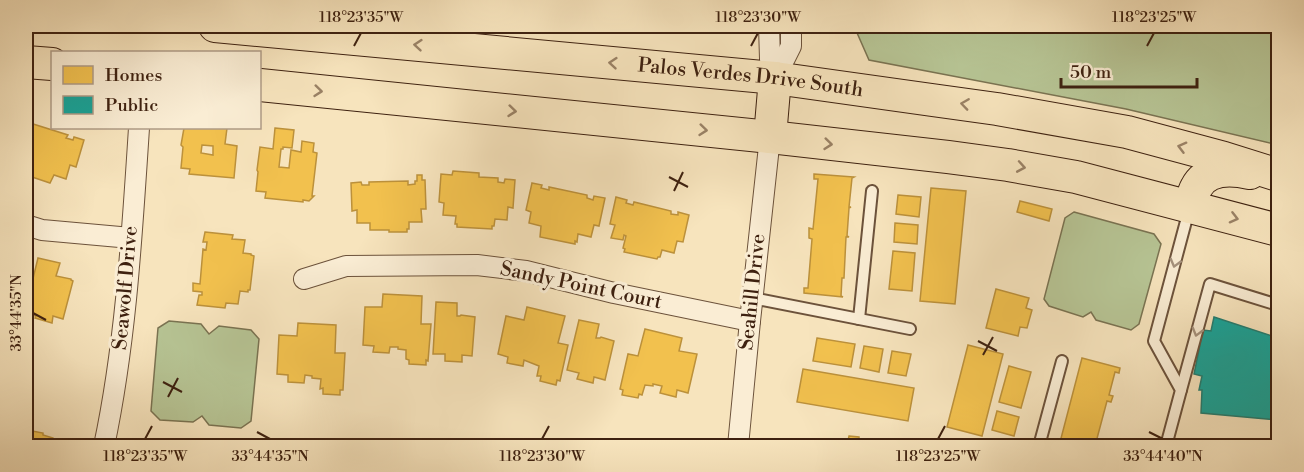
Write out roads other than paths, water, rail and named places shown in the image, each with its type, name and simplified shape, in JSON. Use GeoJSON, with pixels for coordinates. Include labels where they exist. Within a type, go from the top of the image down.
{"type":"FeatureCollection","features":[{"type":"Feature","properties":{"kind":"main road","name":"Palos Verdes Drive South"},"geometry":{"type":"LineString","coordinates":[[215,26],[775,78],[998,109],[1127,132],[1278,175]]}},
{"type":"Feature","properties":{"kind":"main road"},"geometry":{"type":"LineString","coordinates":[[26,62],[51,64]]}},
{"type":"Feature","properties":{"kind":"main road"},"geometry":{"type":"LineString","coordinates":[[770,137],[775,78]]}},
{"type":"Feature","properties":{"kind":"main road"},"geometry":{"type":"LineString","coordinates":[[261,85],[770,137],[1008,165],[1076,177],[1278,230]]}},
{"type":"Feature","properties":{"kind":"main road"},"geometry":{"type":"LineString","coordinates":[[1190,207],[1196,187],[1205,177],[1217,171],[1241,171],[1278,180]]}},
{"type":"Feature","properties":{"kind":"street"},"geometry":{"type":"LineString","coordinates":[[769,26],[770,58],[775,78]]}},
{"type":"Feature","properties":{"kind":"street"},"geometry":{"type":"LineString","coordinates":[[775,78],[791,46],[790,26]]}},
{"type":"Feature","properties":{"kind":"street","name":"Seawolf Drive"},"geometry":{"type":"LineString","coordinates":[[104,447],[118,375],[140,129]]}},
{"type":"Feature","properties":{"kind":"street","name":"Seahill Drive"},"geometry":{"type":"LineString","coordinates":[[738,447],[770,137]]}},
{"type":"Feature","properties":{"kind":"street"},"geometry":{"type":"LineString","coordinates":[[26,225],[42,230],[131,238]]}},
{"type":"Feature","properties":{"kind":"street","name":"Sandy Point Court"},"geometry":{"type":"LineString","coordinates":[[304,279],[346,266],[477,265],[525,271],[614,293],[750,321]]}},
{"type":"Feature","properties":{"kind":"lane"},"geometry":{"type":"LineString","coordinates":[[860,319],[872,191]]}},
{"type":"Feature","properties":{"kind":"lane"},"geometry":{"type":"LineString","coordinates":[[1181,390],[1154,341],[1190,207]]}},
{"type":"Feature","properties":{"kind":"lane"},"geometry":{"type":"LineString","coordinates":[[1166,447],[1210,284],[1278,305]]}},
{"type":"Feature","properties":{"kind":"lane"},"geometry":{"type":"LineString","coordinates":[[752,298],[910,328]]}},
{"type":"Feature","properties":{"kind":"lane"},"geometry":{"type":"LineString","coordinates":[[1039,447],[1062,360]]}}]}
